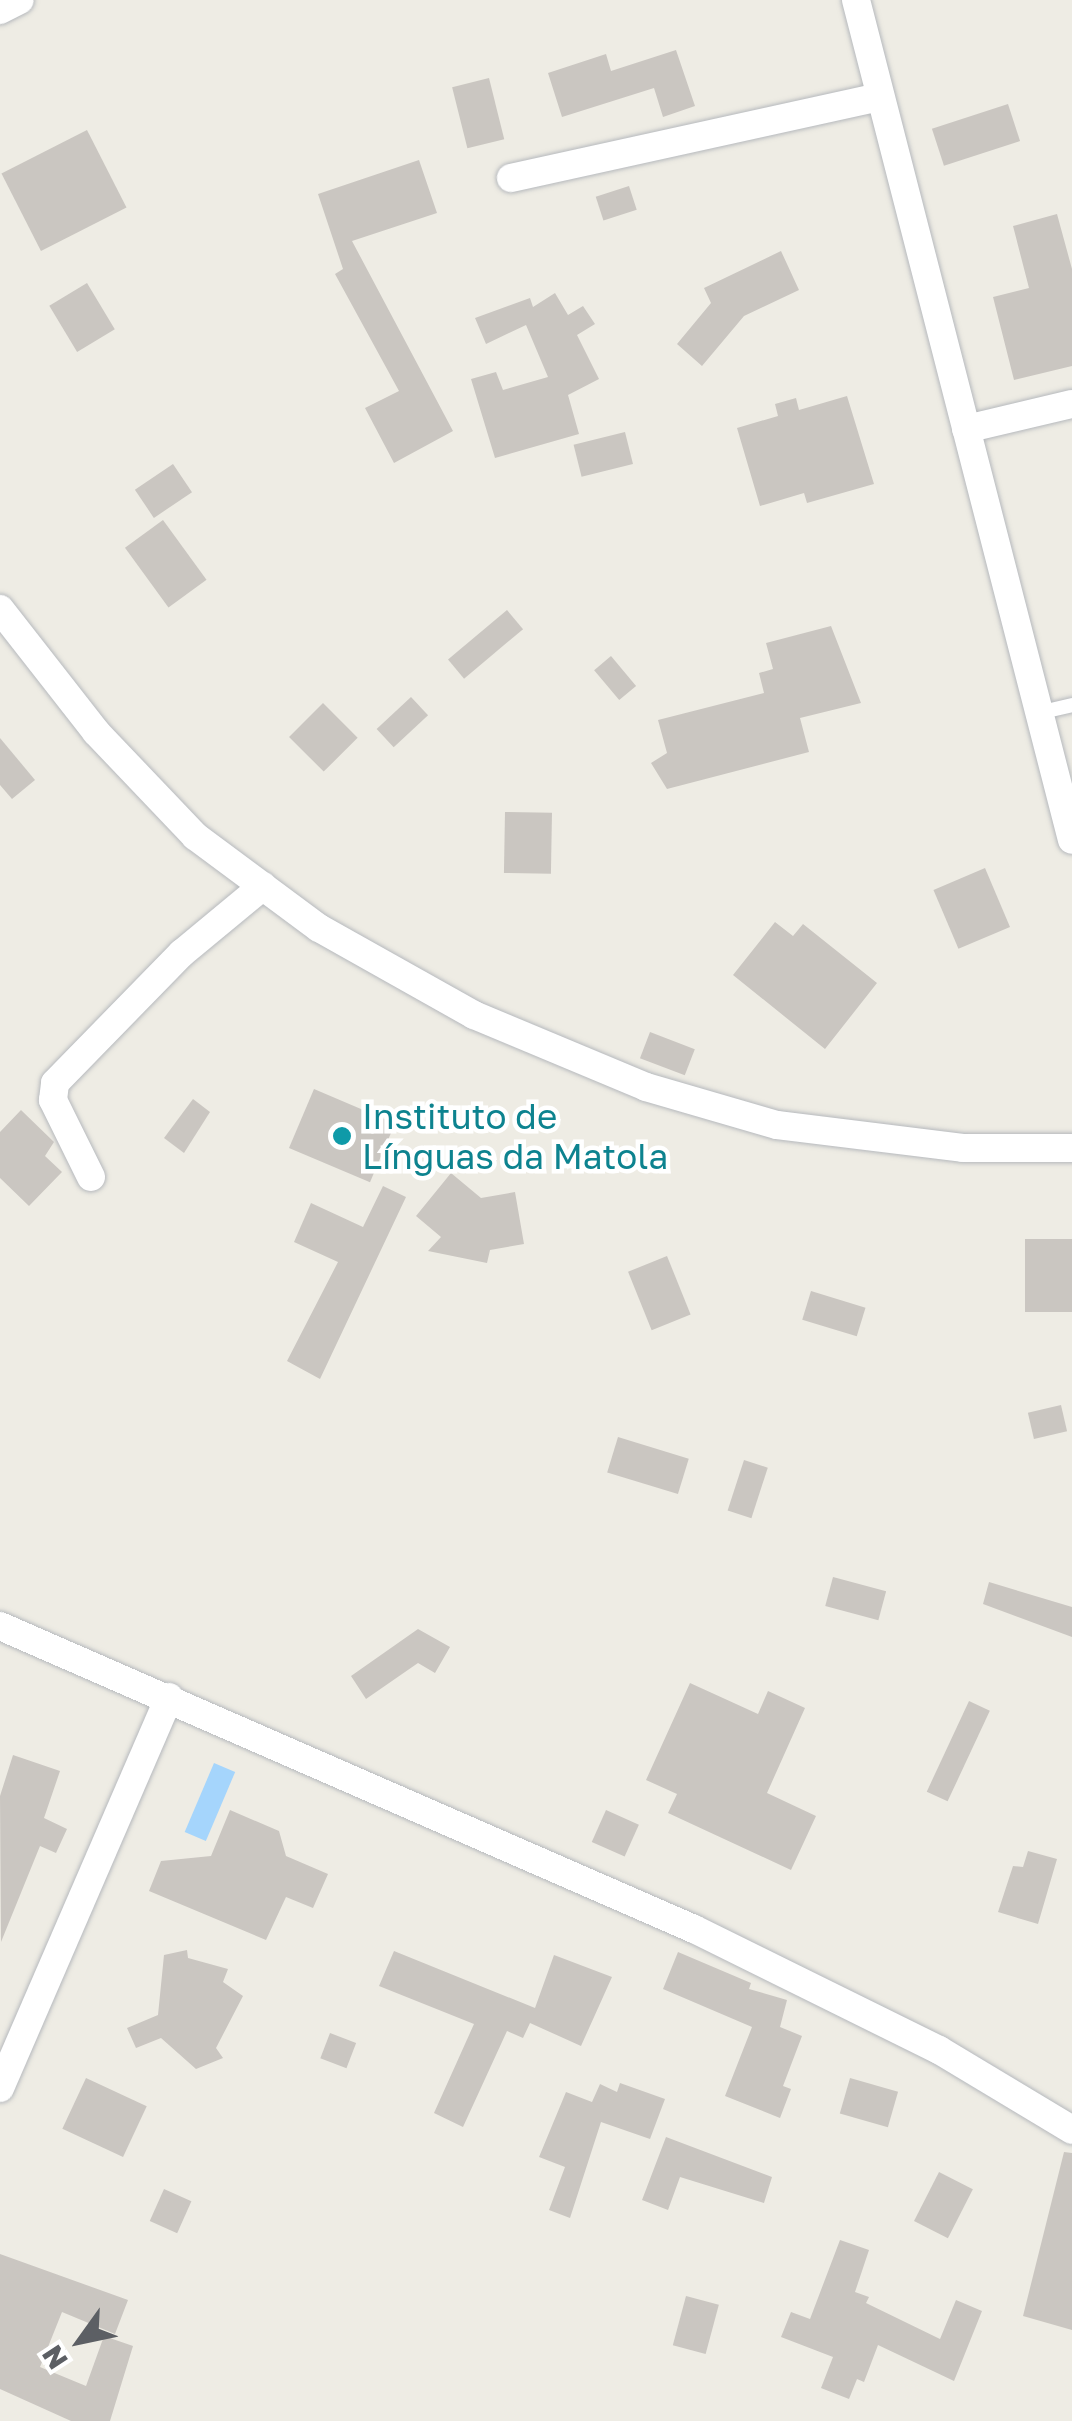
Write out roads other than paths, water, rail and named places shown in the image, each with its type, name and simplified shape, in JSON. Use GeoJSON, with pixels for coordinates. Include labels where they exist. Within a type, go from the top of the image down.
{"type":"FeatureCollection","features":[{"type":"Feature","properties":{"kind":"street"},"geometry":{"type":"LineString","coordinates":[[0,10],[20,0]]}},
{"type":"Feature","properties":{"kind":"street"},"geometry":{"type":"LineString","coordinates":[[856,0],[1072,840]]}},
{"type":"Feature","properties":{"kind":"street"},"geometry":{"type":"LineString","coordinates":[[511,178],[878,97]]}},
{"type":"Feature","properties":{"kind":"street"},"geometry":{"type":"LineString","coordinates":[[966,429],[1072,404]]}},
{"type":"Feature","properties":{"kind":"street"},"geometry":{"type":"LineString","coordinates":[[0,609],[96,732],[195,836],[319,928],[474,1015],[646,1087],[777,1125],[963,1148],[1072,1148]]}},
{"type":"Feature","properties":{"kind":"street"},"geometry":{"type":"LineString","coordinates":[[90,1177],[53,1100],[56,1083],[182,954],[263,886]]}},
{"type":"Feature","properties":{"kind":"street"},"geometry":{"type":"LineString","coordinates":[[0,1626],[694,1929],[939,2050],[1072,2130]]}},
{"type":"Feature","properties":{"kind":"street"},"geometry":{"type":"LineString","coordinates":[[0,2088],[168,1697]]}},
{"type":"Feature","properties":{"kind":"lane"},"geometry":{"type":"LineString","coordinates":[[1037,714],[1072,705]]}},
{"type":"Feature","properties":{"kind":"water"},"geometry":{"type":"Polygon","coordinates":[[[214,1763],[235,1772],[206,1841],[185,1832],[214,1763]]]}},
{"type":"Feature","properties":{"kind":"place","name":"Instituto de Línguas da Matola"},"geometry":{"type":"Point","coordinates":[342,1136]}}]}
